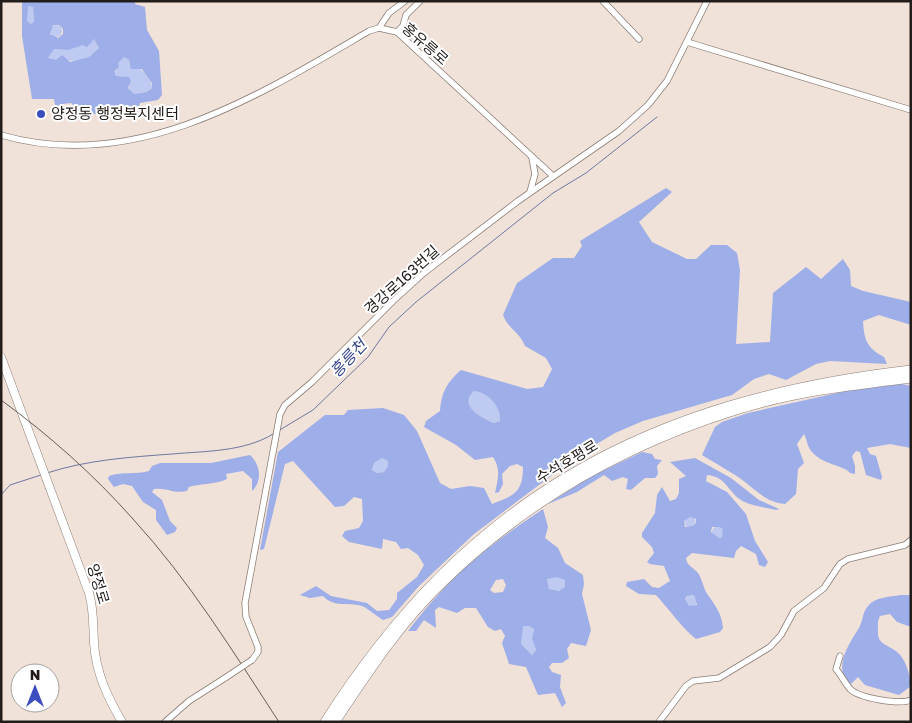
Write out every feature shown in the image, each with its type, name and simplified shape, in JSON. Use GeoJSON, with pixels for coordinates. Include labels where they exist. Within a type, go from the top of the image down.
{"type":"FeatureCollection","features":[{"type":"Feature","properties":{"kind":"highway","name":"수석호평로"},"geometry":{"type":"LineString","coordinates":[[325,722],[361,667],[418,598],[484,535],[561,479],[608,453],[654,432],[754,397],[820,383],[911,370]]}},
{"type":"Feature","properties":{"kind":"highway","name":"수석호평로"},"geometry":{"type":"LineString","coordinates":[[335,722],[375,662],[445,579],[493,537],[580,476],[636,447],[681,428],[738,409],[834,388],[911,378]]}},
{"type":"Feature","properties":{"kind":"main road","name":"양정로"},"geometry":{"type":"LineString","coordinates":[[1,357],[94,609],[94,644],[104,690],[122,722]]}},
{"type":"Feature","properties":{"kind":"street"},"geometry":{"type":"LineString","coordinates":[[380,28],[389,13],[405,1]]}},
{"type":"Feature","properties":{"kind":"street"},"geometry":{"type":"LineString","coordinates":[[397,32],[403,26],[406,15],[420,1]]}},
{"type":"Feature","properties":{"kind":"street"},"geometry":{"type":"LineString","coordinates":[[603,1],[639,39]]}},
{"type":"Feature","properties":{"kind":"street"},"geometry":{"type":"LineString","coordinates":[[552,176],[619,131],[648,105],[667,81],[690,43],[707,1]]}},
{"type":"Feature","properties":{"kind":"street","name":"홍유릉로"},"geometry":{"type":"LineString","coordinates":[[1,135],[24,142],[60,145],[100,145],[141,139],[192,123],[272,88],[369,31],[380,28],[397,32],[552,176]]}},
{"type":"Feature","properties":{"kind":"street"},"geometry":{"type":"LineString","coordinates":[[690,43],[911,110]]}},
{"type":"Feature","properties":{"kind":"street"},"geometry":{"type":"LineString","coordinates":[[530,192],[535,174],[532,158]]}},
{"type":"Feature","properties":{"kind":"street","name":"경강로163번길"},"geometry":{"type":"LineString","coordinates":[[165,722],[189,701],[252,660],[258,652],[258,647],[246,617],[245,603],[273,447],[280,414],[285,405],[312,382],[419,278],[552,176]]}},
{"type":"Feature","properties":{"kind":"street"},"geometry":{"type":"LineString","coordinates":[[659,722],[686,686],[693,681],[720,678],[770,647],[781,635],[794,611],[824,588],[840,564],[848,559],[905,545],[911,540]]}},
{"type":"Feature","properties":{"kind":"street"},"geometry":{"type":"LineString","coordinates":[[840,656],[836,669],[851,690],[872,698],[905,702],[911,700]]}},
{"type":"Feature","properties":{"kind":"shaded area"},"geometry":{"type":"Polygon","coordinates":[[[22,1],[135,1],[135,4],[145,7],[147,30],[159,51],[162,95],[158,100],[140,103],[134,119],[125,116],[81,113],[71,103],[62,104],[59,108],[55,105],[54,99],[32,99],[22,36],[22,1]],[[28,6],[27,21],[31,24],[34,22],[33,7],[28,6]],[[53,25],[50,34],[58,38],[63,34],[63,29],[59,25],[53,25]],[[94,39],[87,47],[83,45],[68,50],[54,49],[48,58],[56,60],[62,55],[70,62],[89,57],[99,48],[94,39]],[[124,57],[118,63],[119,67],[114,71],[116,76],[129,77],[131,81],[128,88],[134,94],[147,92],[152,88],[152,83],[142,69],[131,69],[129,60],[124,57]]]}},
{"type":"Feature","properties":{"kind":"shaded area"},"geometry":{"type":"Polygon","coordinates":[[[27,6],[33,6],[34,23],[31,24],[27,21],[27,6]]]}},
{"type":"Feature","properties":{"kind":"shaded area"},"geometry":{"type":"Polygon","coordinates":[[[58,25],[61,26],[61,36],[54,37],[51,36],[50,29],[51,26],[58,25]]]}},
{"type":"Feature","properties":{"kind":"shaded area"},"geometry":{"type":"Polygon","coordinates":[[[94,39],[99,48],[89,57],[77,61],[51,60],[48,58],[53,49],[68,50],[94,39]]]}},
{"type":"Feature","properties":{"kind":"shaded area"},"geometry":{"type":"Polygon","coordinates":[[[124,57],[129,60],[130,65],[142,70],[150,79],[152,88],[147,92],[134,94],[130,92],[127,77],[116,76],[114,71],[119,60],[124,57]]]}},
{"type":"Feature","properties":{"kind":"shaded area"},"geometry":{"type":"Polygon","coordinates":[[[666,188],[672,192],[639,222],[652,242],[687,259],[696,259],[711,245],[727,245],[737,253],[740,270],[736,344],[770,342],[773,293],[806,267],[821,279],[843,259],[850,270],[851,286],[863,291],[911,302],[911,325],[879,315],[863,321],[864,333],[870,347],[884,357],[887,364],[830,361],[816,364],[786,380],[769,374],[754,379],[732,395],[643,421],[615,433],[580,454],[474,534],[419,586],[392,617],[383,620],[362,606],[332,602],[323,596],[310,598],[300,595],[316,586],[331,596],[367,603],[377,611],[389,610],[397,599],[397,593],[417,577],[424,565],[418,555],[408,548],[401,549],[396,542],[383,539],[382,549],[349,542],[342,536],[345,531],[359,528],[363,521],[362,499],[354,497],[344,506],[335,507],[293,461],[285,464],[264,549],[260,550],[278,452],[325,415],[344,415],[348,410],[383,408],[404,415],[417,431],[440,483],[451,489],[470,486],[484,488],[492,504],[516,492],[523,475],[523,467],[517,464],[510,466],[502,474],[503,484],[499,492],[495,493],[498,470],[493,457],[475,460],[456,445],[424,427],[426,421],[440,411],[446,388],[461,370],[527,389],[543,387],[552,369],[546,358],[525,346],[503,315],[517,283],[553,258],[574,258],[582,246],[580,241],[666,188]],[[474,391],[469,401],[473,410],[483,418],[494,423],[500,421],[500,415],[493,401],[485,394],[474,391]],[[382,458],[374,463],[372,470],[377,473],[384,472],[388,466],[388,461],[382,458]]]}},
{"type":"Feature","properties":{"kind":"shaded area"},"geometry":{"type":"Polygon","coordinates":[[[902,384],[911,386],[911,448],[890,444],[867,448],[870,454],[876,456],[882,477],[881,480],[866,475],[860,452],[856,451],[852,456],[855,474],[850,473],[843,468],[822,460],[812,452],[804,434],[797,444],[804,463],[798,469],[796,494],[785,504],[764,496],[740,478],[702,455],[715,427],[722,422],[748,413],[846,391],[902,384]]]}},
{"type":"Feature","properties":{"kind":"shaded area"},"geometry":{"type":"Polygon","coordinates":[[[474,391],[485,394],[493,401],[500,415],[500,421],[494,423],[483,418],[473,410],[469,401],[474,391]]]}},
{"type":"Feature","properties":{"kind":"shaded area"},"geometry":{"type":"Polygon","coordinates":[[[642,452],[652,454],[655,459],[662,460],[657,466],[658,474],[655,478],[645,478],[631,490],[626,489],[628,479],[623,477],[612,481],[604,475],[577,492],[548,504],[588,478],[642,452]]]}},
{"type":"Feature","properties":{"kind":"shaded area"},"geometry":{"type":"Polygon","coordinates":[[[250,455],[256,463],[259,473],[258,482],[252,491],[252,479],[243,471],[226,474],[227,479],[222,481],[189,487],[187,491],[178,492],[154,489],[152,492],[162,500],[170,521],[177,528],[175,532],[167,535],[156,520],[156,510],[143,502],[132,486],[123,484],[114,487],[108,479],[109,476],[124,473],[149,471],[152,466],[160,463],[211,463],[250,455]]]}},
{"type":"Feature","properties":{"kind":"shaded area"},"geometry":{"type":"Polygon","coordinates":[[[382,458],[388,461],[388,466],[384,472],[377,473],[372,470],[374,463],[382,458]]]}},
{"type":"Feature","properties":{"kind":"shaded area"},"geometry":{"type":"Polygon","coordinates":[[[695,458],[731,478],[759,500],[779,509],[776,510],[745,502],[736,496],[719,478],[707,475],[706,481],[727,492],[746,514],[755,541],[768,562],[765,567],[759,565],[756,554],[741,546],[736,551],[734,558],[692,553],[686,558],[689,565],[701,578],[706,592],[721,618],[723,628],[720,632],[696,639],[656,595],[639,594],[626,586],[627,582],[644,579],[652,587],[659,588],[670,581],[664,566],[647,562],[654,553],[652,547],[642,537],[642,533],[655,513],[657,495],[662,487],[670,501],[676,499],[679,493],[679,479],[686,476],[670,462],[695,458]],[[690,517],[684,521],[685,527],[693,526],[696,523],[696,519],[690,517]],[[712,527],[711,532],[719,538],[722,537],[723,529],[712,527]],[[693,595],[687,596],[685,599],[689,606],[697,605],[693,595]]]}},
{"type":"Feature","properties":{"kind":"shaded area"},"geometry":{"type":"Polygon","coordinates":[[[543,509],[548,527],[545,538],[558,548],[565,563],[583,575],[582,594],[591,630],[586,646],[571,643],[567,649],[569,658],[562,663],[552,663],[549,667],[552,672],[561,675],[560,687],[566,703],[562,707],[555,693],[538,695],[526,667],[509,664],[502,643],[505,636],[501,629],[495,631],[488,627],[476,608],[465,608],[457,613],[439,607],[435,610],[436,628],[424,620],[416,631],[408,631],[454,578],[504,536],[543,509]],[[557,577],[547,579],[549,589],[559,591],[565,587],[565,580],[557,577]],[[503,579],[496,580],[490,590],[494,593],[503,592],[506,585],[503,579]],[[523,626],[521,644],[532,655],[536,650],[532,639],[534,629],[529,626],[523,626]]]}},
{"type":"Feature","properties":{"kind":"shaded area"},"geometry":{"type":"Polygon","coordinates":[[[690,516],[696,522],[690,528],[684,522],[690,516]]]}},
{"type":"Feature","properties":{"kind":"shaded area"},"geometry":{"type":"Polygon","coordinates":[[[718,526],[724,532],[718,538],[712,532],[718,526]]]}},
{"type":"Feature","properties":{"kind":"shaded area"},"geometry":{"type":"Polygon","coordinates":[[[557,576],[566,580],[566,587],[559,591],[549,589],[547,579],[557,576]]]}},
{"type":"Feature","properties":{"kind":"shaded area"},"geometry":{"type":"Polygon","coordinates":[[[689,595],[693,595],[697,601],[693,607],[689,607],[685,603],[685,599],[689,595]]]}},
{"type":"Feature","properties":{"kind":"shaded area"},"geometry":{"type":"Polygon","coordinates":[[[911,595],[911,627],[897,622],[890,614],[880,616],[878,620],[878,636],[882,642],[901,655],[909,673],[911,686],[899,695],[865,685],[858,677],[851,684],[845,678],[842,664],[847,648],[860,625],[866,609],[878,599],[911,595]]]}},
{"type":"Feature","properties":{"kind":"shaded area"},"geometry":{"type":"Polygon","coordinates":[[[522,626],[529,626],[534,629],[532,639],[536,650],[532,655],[521,644],[522,626]]]}},
{"type":"Feature","properties":{"kind":"waterway","name":"홍릉천"},"geometry":{"type":"LineString","coordinates":[[278,431],[313,410],[368,357],[389,327],[416,302],[553,193],[586,173],[657,117]]}},
{"type":"Feature","properties":{"kind":"waterway","name":"홍릉천"},"geometry":{"type":"LineString","coordinates":[[47,473],[77,465],[109,460],[237,447],[262,440],[273,434]]}},
{"type":"Feature","properties":{"kind":"waterway","name":"홍릉천"},"geometry":{"type":"LineString","coordinates":[[1,495],[10,485],[41,475]]}},
{"type":"Feature","properties":{"kind":"railway"},"geometry":{"type":"LineString","coordinates":[[1,400],[54,441],[87,471],[154,542],[210,617],[279,722]]}},
{"type":"Feature","properties":{"kind":"place","name":"양정동 행정복지센터"},"geometry":{"type":"Point","coordinates":[41,114]}}]}
